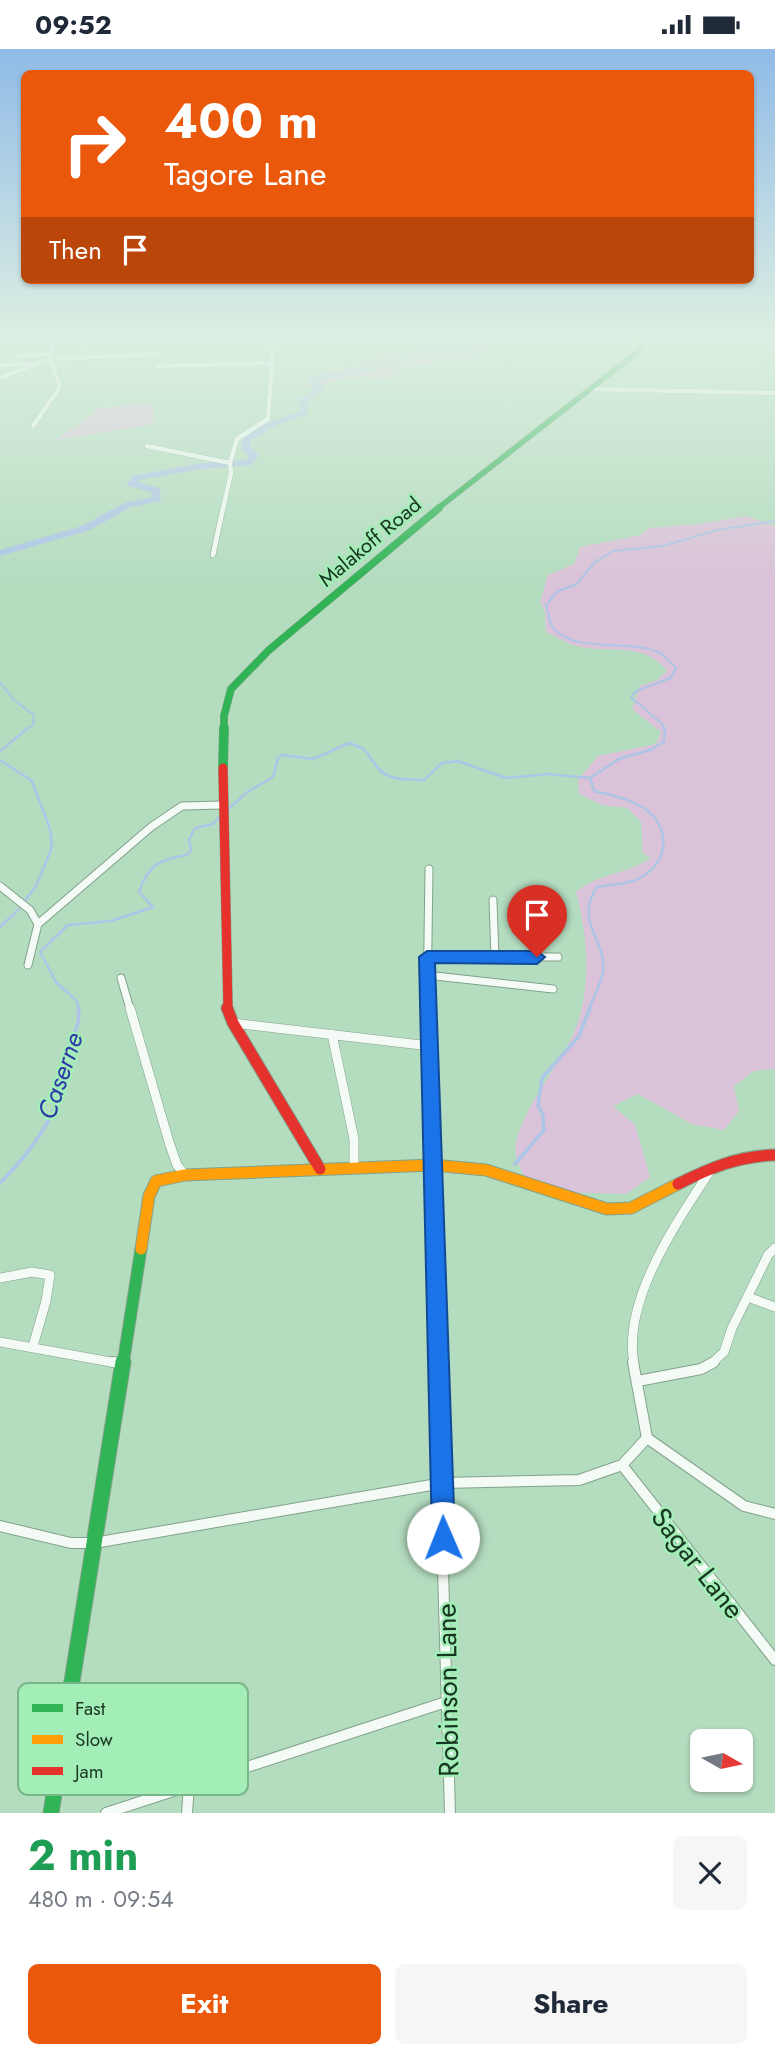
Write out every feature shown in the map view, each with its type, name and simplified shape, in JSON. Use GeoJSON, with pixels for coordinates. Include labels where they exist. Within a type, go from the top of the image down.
{"type":"FeatureCollection","features":[{"type":"Feature","properties":{"kind":"street"},"geometry":{"type":"LineString","coordinates":[[33,426],[39,417]]}},
{"type":"Feature","properties":{"kind":"street"},"geometry":{"type":"LineString","coordinates":[[213,555],[237,439],[268,417]]}},
{"type":"Feature","properties":{"kind":"street","name":"Malakoff Road"},"geometry":{"type":"LineString","coordinates":[[320,1169],[233,1023],[226,1005],[224,716],[231,689],[269,650],[465,486],[552,417]]}},
{"type":"Feature","properties":{"kind":"street"},"geometry":{"type":"LineString","coordinates":[[147,446],[230,463]]}},
{"type":"Feature","properties":{"kind":"street"},"geometry":{"type":"LineString","coordinates":[[29,965],[38,924],[170,812],[182,806],[223,811]]}},
{"type":"Feature","properties":{"kind":"street","name":"Robinson Lane"},"geometry":{"type":"LineString","coordinates":[[429,869],[426,975],[443,1483],[450,1813]]}},
{"type":"Feature","properties":{"kind":"street"},"geometry":{"type":"LineString","coordinates":[[0,886],[30,910],[38,924]]}},
{"type":"Feature","properties":{"kind":"street"},"geometry":{"type":"LineString","coordinates":[[493,900],[495,958]]}},
{"type":"Feature","properties":{"kind":"street"},"geometry":{"type":"LineString","coordinates":[[427,957],[558,957]]}},
{"type":"Feature","properties":{"kind":"street"},"geometry":{"type":"LineString","coordinates":[[426,975],[553,989]]}},
{"type":"Feature","properties":{"kind":"street"},"geometry":{"type":"LineString","coordinates":[[121,978],[169,1142],[177,1165],[185,1175]]}},
{"type":"Feature","properties":{"kind":"street"},"geometry":{"type":"LineString","coordinates":[[233,1023],[430,1046]]}},
{"type":"Feature","properties":{"kind":"street"},"geometry":{"type":"LineString","coordinates":[[332,1034],[354,1139],[354,1168]]}},
{"type":"Feature","properties":{"kind":"street"},"geometry":{"type":"LineString","coordinates":[[72,1683],[149,1196],[156,1181],[185,1175],[433,1165],[486,1170],[607,1209],[631,1208],[728,1159],[745,1155],[775,1155]]}},
{"type":"Feature","properties":{"kind":"street"},"geometry":{"type":"LineString","coordinates":[[713,1167],[676,1223],[645,1286],[633,1331],[632,1355],[647,1438],[744,1506],[775,1514]]}},
{"type":"Feature","properties":{"kind":"street"},"geometry":{"type":"LineString","coordinates":[[638,1381],[701,1369],[715,1362],[724,1352],[732,1328],[768,1255],[775,1248]]}},
{"type":"Feature","properties":{"kind":"street"},"geometry":{"type":"LineString","coordinates":[[0,1278],[17,1277],[43,1270],[50,1275],[46,1301],[33,1346]]}},
{"type":"Feature","properties":{"kind":"street"},"geometry":{"type":"LineString","coordinates":[[748,1297],[775,1307]]}},
{"type":"Feature","properties":{"kind":"street"},"geometry":{"type":"LineString","coordinates":[[0,1342],[122,1364]]}},
{"type":"Feature","properties":{"kind":"street"},"geometry":{"type":"LineString","coordinates":[[0,1526],[71,1543],[94,1543],[443,1483],[579,1480],[622,1465],[647,1438]]}},
{"type":"Feature","properties":{"kind":"street","name":"Sagar Lane"},"geometry":{"type":"LineString","coordinates":[[622,1465],[775,1660]]}},
{"type":"Feature","properties":{"kind":"street"},"geometry":{"type":"LineString","coordinates":[[248,1767],[446,1702]]}},
{"type":"Feature","properties":{"kind":"street"},"geometry":{"type":"LineString","coordinates":[[51,1813],[54,1795]]}},
{"type":"Feature","properties":{"kind":"street"},"geometry":{"type":"LineString","coordinates":[[106,1813],[161,1795]]}},
{"type":"Feature","properties":{"kind":"street"},"geometry":{"type":"LineString","coordinates":[[187,1813],[188,1795]]}},
{"type":"Feature","properties":{"kind":"shaded area"},"geometry":{"type":"Polygon","coordinates":[[[154,417],[154,421],[149,425],[56,440],[87,419],[154,417]]]}},
{"type":"Feature","properties":{"kind":"shaded area"},"geometry":{"type":"Polygon","coordinates":[[[746,516],[775,526],[775,1069],[754,1071],[734,1086],[739,1111],[724,1130],[692,1124],[638,1094],[613,1106],[635,1125],[650,1177],[626,1194],[561,1192],[526,1181],[516,1156],[516,1142],[530,1109],[571,1039],[582,1008],[586,958],[576,892],[594,881],[642,864],[651,858],[643,853],[641,822],[627,808],[602,805],[579,794],[578,780],[598,756],[656,744],[661,732],[632,709],[640,686],[657,680],[667,671],[658,662],[639,652],[581,647],[546,632],[545,612],[540,602],[548,575],[574,564],[580,547],[641,535],[649,528],[746,516]]]}},
{"type":"Feature","properties":{"kind":"waterway"},"geometry":{"type":"LineString","coordinates":[[0,553],[86,528],[128,505],[157,499],[156,490],[132,484],[136,478],[202,466],[249,463],[254,455],[246,448],[246,439],[276,422],[291,417]]}},
{"type":"Feature","properties":{"kind":"waterway"},"geometry":{"type":"LineString","coordinates":[[665,730],[661,723],[631,697],[636,691],[671,678],[676,668],[660,653],[648,649],[587,643],[561,635],[552,626],[546,605],[558,591],[577,584],[594,563],[613,551],[663,546],[717,530],[775,521]]}},
{"type":"Feature","properties":{"kind":"waterway"},"geometry":{"type":"LineString","coordinates":[[0,682],[14,700],[34,715],[33,725],[27,729]]}},
{"type":"Feature","properties":{"kind":"waterway"},"geometry":{"type":"LineString","coordinates":[[0,751],[27,729]]}},
{"type":"Feature","properties":{"kind":"waterway"},"geometry":{"type":"LineString","coordinates":[[590,778],[619,759],[650,750],[664,742],[665,730]]}},
{"type":"Feature","properties":{"kind":"waterway","name":"Caserne"},"geometry":{"type":"LineString","coordinates":[[225,812],[246,793],[273,777],[278,758],[282,755],[313,759],[349,743],[366,751],[385,774],[401,779],[424,780],[442,763],[458,761],[506,778],[548,774],[590,778]]}},
{"type":"Feature","properties":{"kind":"waterway"},"geometry":{"type":"LineString","coordinates":[[0,760],[32,781],[50,829],[52,847],[36,886],[18,910],[0,927]]}},
{"type":"Feature","properties":{"kind":"waterway"},"geometry":{"type":"LineString","coordinates":[[589,1009],[603,972],[600,949],[589,921],[591,900],[597,887],[630,882],[644,875],[658,861],[663,848],[662,834],[651,814],[631,801],[594,791],[590,778]]}},
{"type":"Feature","properties":{"kind":"waterway","name":"Caserne"},"geometry":{"type":"LineString","coordinates":[[79,1009],[77,1001],[56,982],[40,952],[68,925],[111,921],[153,907],[139,892],[146,875],[162,861],[187,855],[191,850],[189,840],[195,828],[213,824],[219,817]]}},
{"type":"Feature","properties":{"kind":"waterway","name":"Caserne"},"geometry":{"type":"LineString","coordinates":[[0,1183],[29,1151],[58,1100],[64,1058],[77,1026],[78,1008]]}},
{"type":"Feature","properties":{"kind":"waterway"},"geometry":{"type":"LineString","coordinates":[[515,1164],[544,1130],[543,1115],[538,1105],[542,1078],[579,1036],[590,1008]]}},
{"type":"Feature","properties":{"kind":"traffic: fast"},"geometry":{"type":"LineString","coordinates":[[223,768],[224,716],[231,689],[269,650],[465,486],[553,417]]}},
{"type":"Feature","properties":{"kind":"traffic: fast"},"geometry":{"type":"LineString","coordinates":[[72,1683],[141,1249]]}},
{"type":"Feature","properties":{"kind":"traffic: fast"},"geometry":{"type":"LineString","coordinates":[[51,1813],[54,1795]]}},
{"type":"Feature","properties":{"kind":"traffic: slow"},"geometry":{"type":"LineString","coordinates":[[141,1249],[149,1196],[156,1181],[185,1175],[433,1165],[486,1170],[607,1209],[631,1208],[678,1184]]}},
{"type":"Feature","properties":{"kind":"traffic: jam"},"geometry":{"type":"LineString","coordinates":[[223,768],[226,1005],[233,1023],[320,1169]]}},
{"type":"Feature","properties":{"kind":"traffic: jam"},"geometry":{"type":"LineString","coordinates":[[678,1184],[724,1162],[775,1155]]}},
{"type":"Feature","properties":{"kind":"route"},"geometry":{"type":"LineString","coordinates":[[443,1538],[427,957],[537,957]]}}]}
